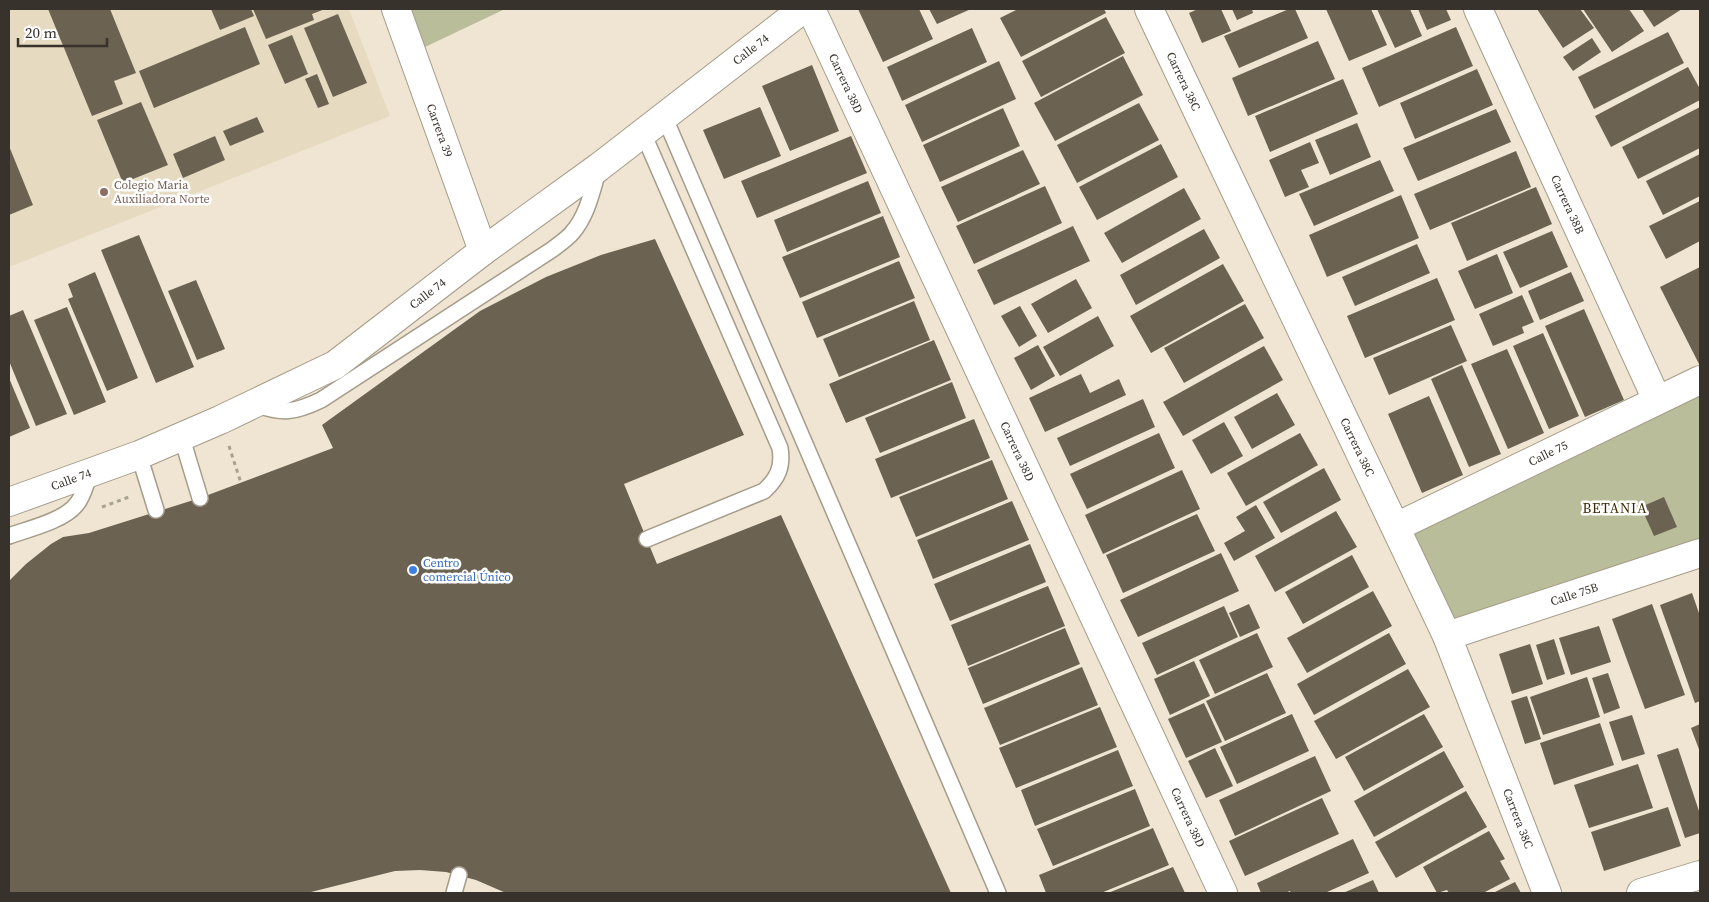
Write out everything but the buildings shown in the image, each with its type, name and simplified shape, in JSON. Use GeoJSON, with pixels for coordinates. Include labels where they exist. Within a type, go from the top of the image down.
{"type":"FeatureCollection","features":[{"type":"Feature","properties":{"kind":"street","name":"Carrera 39"},"geometry":{"type":"LineString","coordinates":[[396,9],[483,251]]}},
{"type":"Feature","properties":{"kind":"street","name":"Calle 74"},"geometry":{"type":"LineString","coordinates":[[9,502],[139,455],[181,435],[220,420],[335,364],[483,251],[599,167],[803,9]]}},
{"type":"Feature","properties":{"kind":"street","name":"Carrera 38D"},"geometry":{"type":"LineString","coordinates":[[811,9],[1223,893]]}},
{"type":"Feature","properties":{"kind":"street","name":"Carrera 38C"},"geometry":{"type":"LineString","coordinates":[[1149,9],[1447,636],[1547,893]]}},
{"type":"Feature","properties":{"kind":"street","name":"Carrera 38B"},"geometry":{"type":"LineString","coordinates":[[1478,9],[1657,400]]}},
{"type":"Feature","properties":{"kind":"street","name":"Calle 75"},"geometry":{"type":"LineString","coordinates":[[1396,527],[1700,380]]}},
{"type":"Feature","properties":{"kind":"street","name":"Calle 75B"},"geometry":{"type":"LineString","coordinates":[[1447,636],[1700,553]]}},
{"type":"Feature","properties":{"kind":"street"},"geometry":{"type":"LineString","coordinates":[[1641,893],[1700,874]]}},
{"type":"Feature","properties":{"kind":"lane"},"geometry":{"type":"LineString","coordinates":[[664,116],[998,893]]}},
{"type":"Feature","properties":{"kind":"lane"},"geometry":{"type":"LineString","coordinates":[[643,133],[780,448],[782,459],[780,471],[774,482],[764,491],[647,539]]}},
{"type":"Feature","properties":{"kind":"lane"},"geometry":{"type":"LineString","coordinates":[[254,404],[271,410],[287,412],[302,409],[321,400],[553,249],[571,234],[581,220],[599,167]]}},
{"type":"Feature","properties":{"kind":"lane"},"geometry":{"type":"LineString","coordinates":[[181,435],[200,498]]}},
{"type":"Feature","properties":{"kind":"lane"},"geometry":{"type":"LineString","coordinates":[[139,455],[156,510]]}},
{"type":"Feature","properties":{"kind":"lane"},"geometry":{"type":"LineString","coordinates":[[9,536],[61,517],[71,511],[82,496],[90,472]]}},
{"type":"Feature","properties":{"kind":"lane"},"geometry":{"type":"LineString","coordinates":[[454,893],[459,875]]}},
{"type":"Feature","properties":{"kind":"path"},"geometry":{"type":"LineString","coordinates":[[220,420],[241,484]]}},
{"type":"Feature","properties":{"kind":"path"},"geometry":{"type":"LineString","coordinates":[[98,508],[134,496]]}},
{"type":"Feature","properties":{"kind":"shaded area","name":"Colegio Maria Auxiliadora Norte"},"geometry":{"type":"Polygon","coordinates":[[[9,9],[349,9],[390,116],[9,267],[9,9]]]}},
{"type":"Feature","properties":{"kind":"green space"},"geometry":{"type":"Polygon","coordinates":[[[411,9],[505,9],[425,47],[411,9]]]}},
{"type":"Feature","properties":{"kind":"green space"},"geometry":{"type":"Polygon","coordinates":[[[1700,382],[1700,553],[1447,636],[1396,527],[1700,382]]]}},
{"type":"Feature","properties":{"kind":"place","name":"Colegio Maria Auxiliadora Norte"},"geometry":{"type":"Point","coordinates":[104,192]}},
{"type":"Feature","properties":{"kind":"place","name":"Centro comercial Único"},"geometry":{"type":"Point","coordinates":[413,570]}},
{"type":"Feature","properties":{"kind":"district","name":"BETANIA"},"geometry":{"type":"Point","coordinates":[1615,508]}}]}
